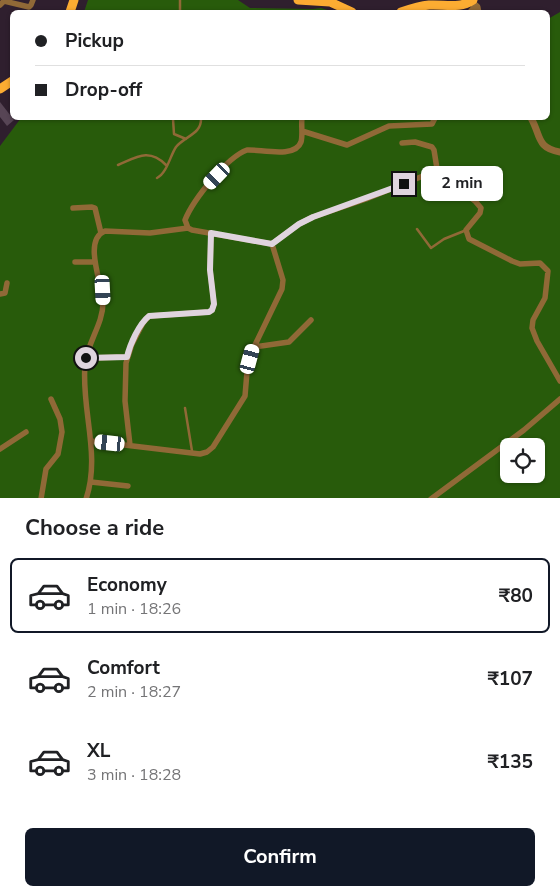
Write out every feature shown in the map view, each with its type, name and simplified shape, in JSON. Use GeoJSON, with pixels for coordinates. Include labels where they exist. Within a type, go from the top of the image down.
{"type":"FeatureCollection","features":[{"type":"Feature","properties":{"kind":"main road"},"geometry":{"type":"LineString","coordinates":[[298,0],[330,2],[348,10]]}},
{"type":"Feature","properties":{"kind":"main road"},"geometry":{"type":"LineString","coordinates":[[408,10],[426,5],[474,5]]}},
{"type":"Feature","properties":{"kind":"street"},"geometry":{"type":"LineString","coordinates":[[0,5],[4,0],[8,0],[28,7],[31,6],[33,0]]}},
{"type":"Feature","properties":{"kind":"street"},"geometry":{"type":"LineString","coordinates":[[188,228],[185,220],[193,204],[219,173],[242,152],[253,149],[273,152],[292,150],[300,144],[302,120]]}},
{"type":"Feature","properties":{"kind":"street"},"geometry":{"type":"LineString","coordinates":[[302,131],[347,145],[389,126],[432,124],[434,120]]}},
{"type":"Feature","properties":{"kind":"street"},"geometry":{"type":"LineString","coordinates":[[531,120],[544,147],[560,152]]}},
{"type":"Feature","properties":{"kind":"street"},"geometry":{"type":"LineString","coordinates":[[402,143],[415,142],[432,147],[438,175]]}},
{"type":"Feature","properties":{"kind":"street"},"geometry":{"type":"LineString","coordinates":[[86,498],[91,482],[91,441],[86,403],[85,370],[86,358],[104,304],[103,290],[94,262],[98,237],[105,231],[150,233],[188,228],[272,244],[299,224],[313,217],[366,199],[423,176],[438,175],[470,197],[481,208],[480,213],[466,230],[468,237],[518,264],[536,262],[545,266],[548,271],[545,298],[533,320],[532,328],[541,350],[560,381]]}},
{"type":"Feature","properties":{"kind":"street"},"geometry":{"type":"LineString","coordinates":[[73,208],[95,208],[101,233]]}},
{"type":"Feature","properties":{"kind":"street"},"geometry":{"type":"LineString","coordinates":[[130,445],[125,401],[127,357],[143,323],[149,316],[209,312],[212,310],[214,304],[210,270],[211,233]]}},
{"type":"Feature","properties":{"kind":"street"},"geometry":{"type":"LineString","coordinates":[[91,441],[200,454],[207,452],[213,447],[245,396],[247,372],[254,347],[283,284],[272,244]]}},
{"type":"Feature","properties":{"kind":"street"},"geometry":{"type":"LineString","coordinates":[[75,262],[94,262]]}},
{"type":"Feature","properties":{"kind":"street"},"geometry":{"type":"LineString","coordinates":[[0,294],[5,293],[7,284]]}},
{"type":"Feature","properties":{"kind":"street"},"geometry":{"type":"LineString","coordinates":[[254,347],[290,342],[311,320]]}},
{"type":"Feature","properties":{"kind":"street"},"geometry":{"type":"LineString","coordinates":[[86,358],[127,357]]}},
{"type":"Feature","properties":{"kind":"street"},"geometry":{"type":"LineString","coordinates":[[41,498],[46,469],[58,454],[62,432],[60,419],[51,399]]}},
{"type":"Feature","properties":{"kind":"street"},"geometry":{"type":"LineString","coordinates":[[431,498],[524,430],[560,399]]}},
{"type":"Feature","properties":{"kind":"street"},"geometry":{"type":"LineString","coordinates":[[0,449],[26,432]]}},
{"type":"Feature","properties":{"kind":"street"},"geometry":{"type":"LineString","coordinates":[[91,482],[128,486]]}},
{"type":"Feature","properties":{"kind":"lane"},"geometry":{"type":"LineString","coordinates":[[173,120],[174,134],[186,138]]}},
{"type":"Feature","properties":{"kind":"lane"},"geometry":{"type":"LineString","coordinates":[[157,178],[161,176],[178,146],[198,129],[201,120]]}},
{"type":"Feature","properties":{"kind":"lane"},"geometry":{"type":"LineString","coordinates":[[118,165],[148,155],[157,157],[166,165]]}},
{"type":"Feature","properties":{"kind":"lane"},"geometry":{"type":"LineString","coordinates":[[417,229],[432,248],[444,239],[466,230]]}},
{"type":"Feature","properties":{"kind":"lane"},"geometry":{"type":"LineString","coordinates":[[185,408],[192,453]]}},
{"type":"Feature","properties":{"kind":"green space"},"geometry":{"type":"Polygon","coordinates":[[[88,0],[238,0],[250,8],[321,8],[328,10],[85,10],[88,0]]]}},
{"type":"Feature","properties":{"kind":"green space"},"geometry":{"type":"Polygon","coordinates":[[[560,12],[560,498],[0,498],[0,146],[20,120],[550,120],[550,18],[560,12]]]}},
{"type":"Feature","properties":{"kind":"building"},"geometry":{"type":"Polygon","coordinates":[[[0,102],[10,115],[10,120],[14,120],[7,126],[0,117],[0,102]]]}},
{"type":"Feature","properties":{"kind":"route"},"geometry":{"type":"LineString","coordinates":[[86,358],[127,357],[146,318],[154,314],[196,313],[212,310],[214,304],[210,270],[211,233],[272,244],[299,224],[313,217],[404,184]]}}]}
